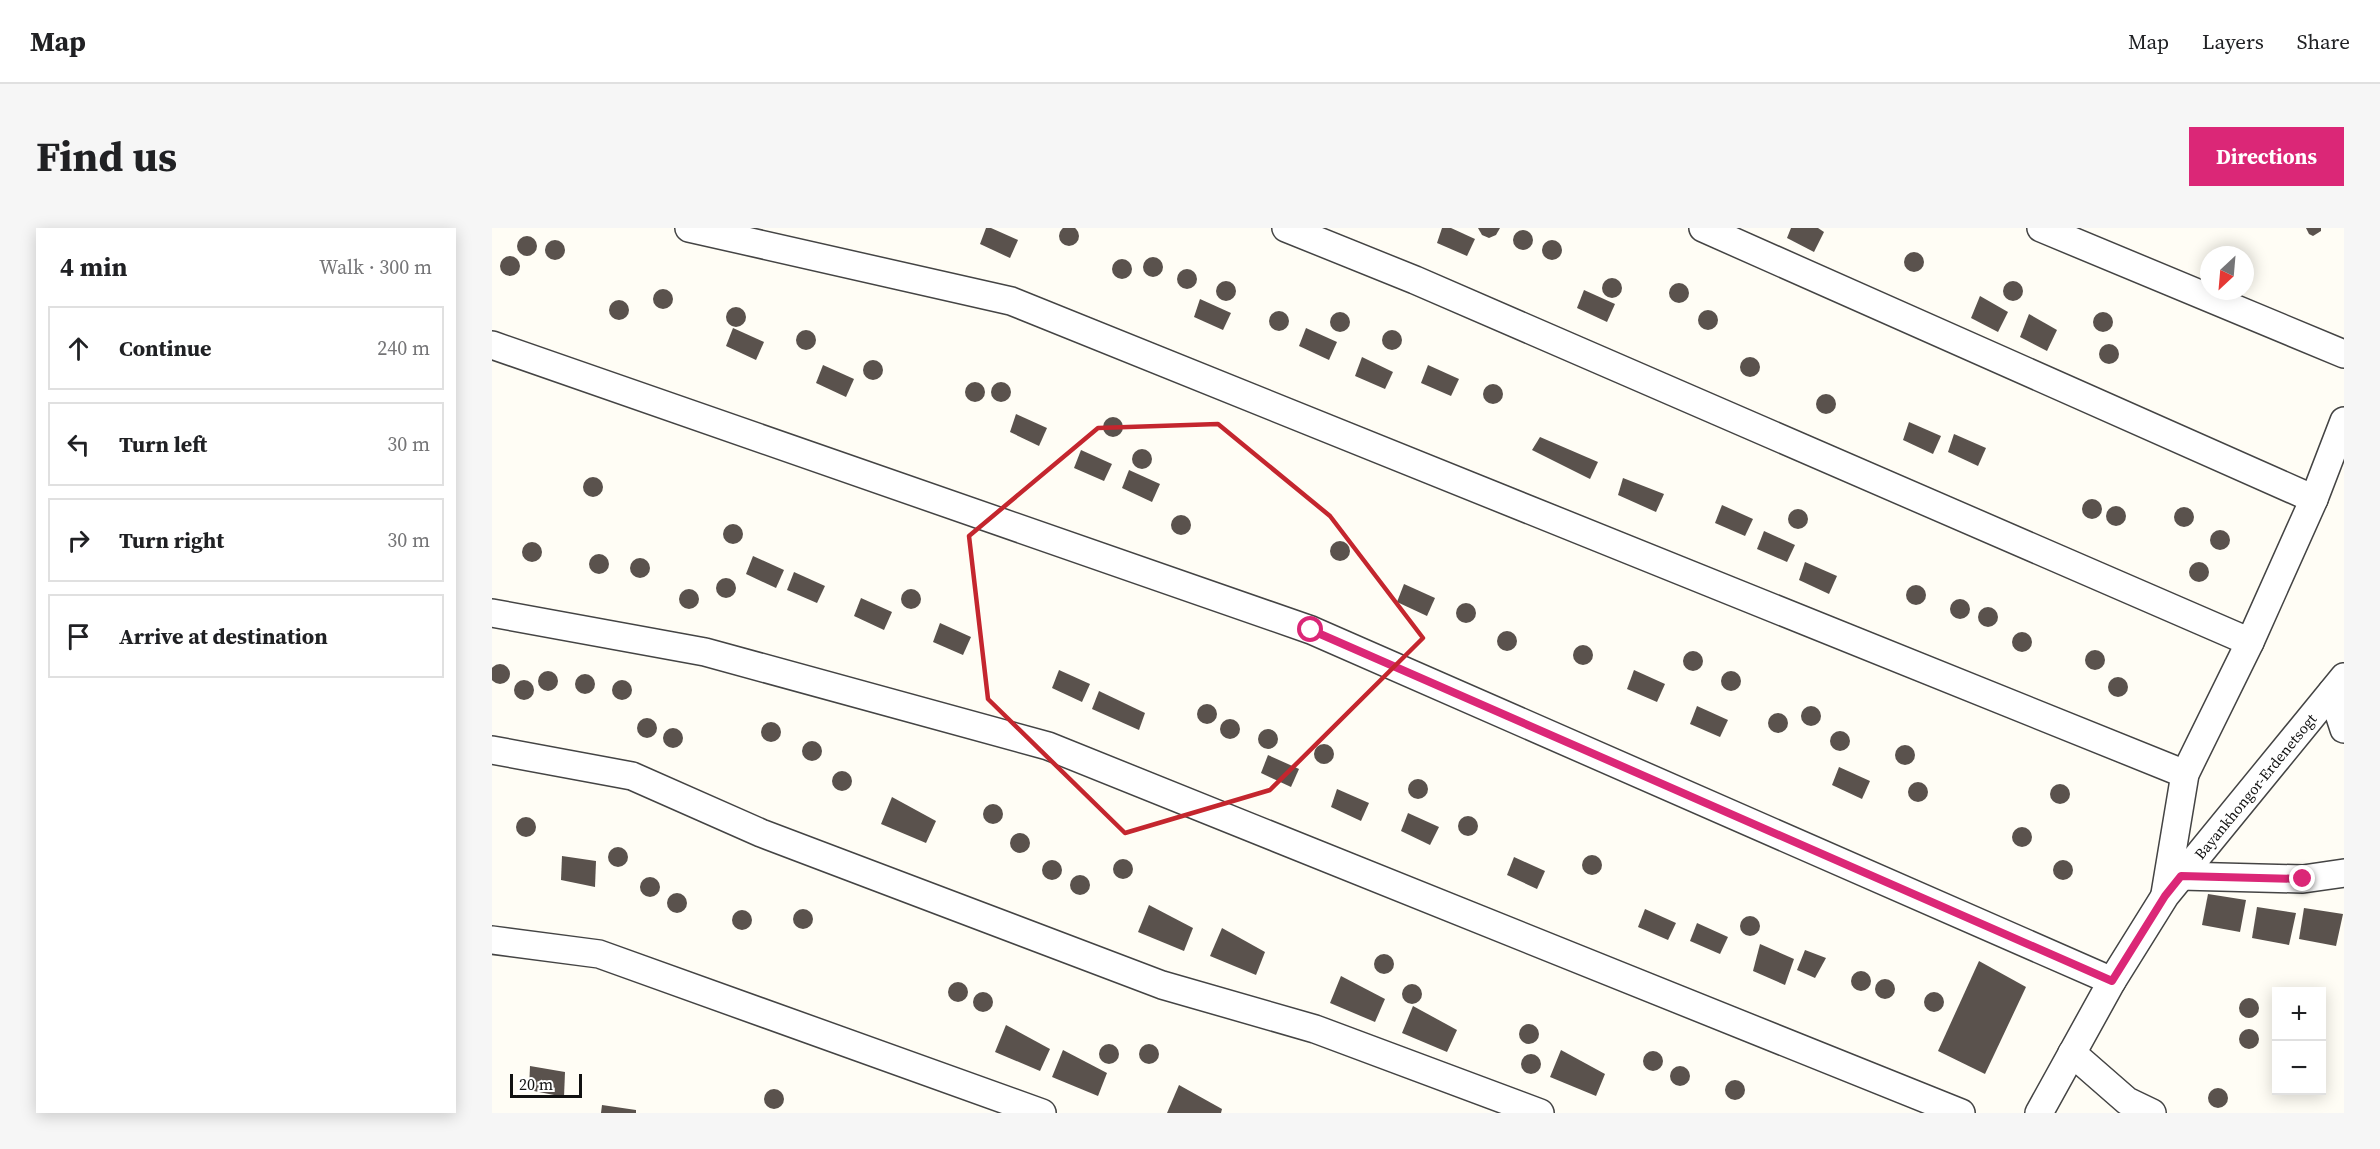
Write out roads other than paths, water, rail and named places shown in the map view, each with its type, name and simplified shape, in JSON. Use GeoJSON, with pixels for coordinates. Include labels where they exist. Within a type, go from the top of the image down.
{"type":"FeatureCollection","features":[{"type":"Feature","properties":{"kind":"street"},"geometry":{"type":"LineString","coordinates":[[689,228],[1011,301],[2185,774]]}},
{"type":"Feature","properties":{"kind":"street"},"geometry":{"type":"LineString","coordinates":[[1286,228],[1415,280],[2250,642]]}},
{"type":"Feature","properties":{"kind":"street"},"geometry":{"type":"LineString","coordinates":[[1702,228],[2314,499]]}},
{"type":"Feature","properties":{"kind":"street"},"geometry":{"type":"LineString","coordinates":[[2040,228],[2344,354]]}},
{"type":"Feature","properties":{"kind":"street"},"geometry":{"type":"LineString","coordinates":[[492,345],[1311,630],[2112,981]]}},
{"type":"Feature","properties":{"kind":"street"},"geometry":{"type":"LineString","coordinates":[[2344,421],[2314,499],[2250,642],[2185,774],[2173,886],[2303,879],[2344,873]]}},
{"type":"Feature","properties":{"kind":"street"},"geometry":{"type":"LineString","coordinates":[[492,613],[705,652],[1048,746],[1961,1113]]}},
{"type":"Feature","properties":{"kind":"street"},"geometry":{"type":"LineString","coordinates":[[2338,684],[2344,729]]}},
{"type":"Feature","properties":{"kind":"street","name":"Bayankhongor-Erdenetsogt"},"geometry":{"type":"LineString","coordinates":[[2039,1113],[2112,981],[2173,886],[2338,684]]}},
{"type":"Feature","properties":{"kind":"street"},"geometry":{"type":"LineString","coordinates":[[492,750],[632,776],[761,833],[1162,985],[1315,1029],[1540,1113]]}},
{"type":"Feature","properties":{"kind":"street"},"geometry":{"type":"LineString","coordinates":[[492,940],[599,954],[1042,1113]]}},
{"type":"Feature","properties":{"kind":"street"},"geometry":{"type":"LineString","coordinates":[[2072,1053],[2127,1101],[2152,1113]]}}]}
